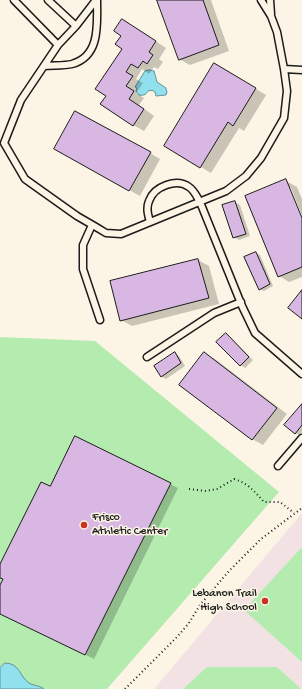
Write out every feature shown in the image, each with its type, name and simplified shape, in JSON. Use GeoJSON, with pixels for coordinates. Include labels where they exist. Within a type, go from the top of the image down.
{"type":"FeatureCollection","features":[{"type":"Feature","properties":{"kind":"lane"},"geometry":{"type":"LineString","coordinates":[[14,0],[58,45]]}},
{"type":"Feature","properties":{"kind":"lane"},"geometry":{"type":"LineString","coordinates":[[48,0],[76,26]]}},
{"type":"Feature","properties":{"kind":"lane"},"geometry":{"type":"LineString","coordinates":[[44,66],[72,64],[86,57],[95,44],[96,0]]}},
{"type":"Feature","properties":{"kind":"lane"},"geometry":{"type":"LineString","coordinates":[[96,0],[76,26],[58,45],[20,100],[4,143],[25,179],[92,225],[106,233],[121,234],[226,191],[246,176],[261,158],[284,118],[286,91],[284,69],[277,32],[271,16],[261,0]]}},
{"type":"Feature","properties":{"kind":"lane"},"geometry":{"type":"LineString","coordinates":[[270,0],[271,16]]}},
{"type":"Feature","properties":{"kind":"lane"},"geometry":{"type":"LineString","coordinates":[[284,69],[302,70]]}},
{"type":"Feature","properties":{"kind":"lane"},"geometry":{"type":"LineString","coordinates":[[150,222],[147,212],[149,199],[157,190],[167,185],[182,183],[191,188],[200,202],[241,302],[255,332],[302,374]]}},
{"type":"Feature","properties":{"kind":"lane"},"geometry":{"type":"LineString","coordinates":[[92,225],[83,245],[83,269],[100,320]]}},
{"type":"Feature","properties":{"kind":"lane"},"geometry":{"type":"LineString","coordinates":[[147,357],[214,313],[241,302]]}},
{"type":"Feature","properties":{"kind":"lane"},"geometry":{"type":"LineString","coordinates":[[278,466],[302,438]]}},
{"type":"Feature","properties":{"kind":"path"},"geometry":{"type":"LineString","coordinates":[[189,489],[206,491],[217,489],[228,481],[234,479],[242,481],[250,487],[264,502],[280,502],[294,514]]}},
{"type":"Feature","properties":{"kind":"path"},"geometry":{"type":"LineString","coordinates":[[125,689],[177,637],[229,571],[261,539],[302,508]]}},
{"type":"Feature","properties":{"kind":"shaded area","name":"Lebanon Trail High School"},"geometry":{"type":"Polygon","coordinates":[[[302,513],[302,689],[154,689],[302,513]]]}},
{"type":"Feature","properties":{"kind":"green space","name":"Frisco Athletic Center"},"geometry":{"type":"Polygon","coordinates":[[[0,337],[95,341],[279,492],[107,689],[0,689],[0,337]]]}},
{"type":"Feature","properties":{"kind":"green space"},"geometry":{"type":"Polygon","coordinates":[[[302,547],[302,662],[244,610],[302,547]]]}},
{"type":"Feature","properties":{"kind":"green space"},"geometry":{"type":"Polygon","coordinates":[[[207,667],[277,667],[301,689],[183,689],[207,667]]]}},
{"type":"Feature","properties":{"kind":"water"},"geometry":{"type":"Polygon","coordinates":[[[145,71],[154,71],[157,82],[166,88],[166,95],[156,96],[155,92],[149,90],[143,95],[139,95],[136,91],[137,88],[135,87],[145,71]]]}},
{"type":"Feature","properties":{"kind":"water"},"geometry":{"type":"Polygon","coordinates":[[[5,663],[17,667],[29,683],[44,689],[0,689],[0,668],[5,663]]]}},
{"type":"Feature","properties":{"kind":"building"},"geometry":{"type":"Polygon","coordinates":[[[157,0],[203,0],[219,45],[179,60],[157,0]]]}},
{"type":"Feature","properties":{"kind":"building"},"geometry":{"type":"Polygon","coordinates":[[[122,19],[156,41],[149,52],[153,55],[147,64],[143,61],[138,68],[131,64],[126,72],[133,76],[126,86],[134,91],[129,99],[144,109],[133,126],[100,104],[106,96],[95,89],[122,49],[115,44],[121,36],[114,31],[122,19]]]}},
{"type":"Feature","properties":{"kind":"building"},"geometry":{"type":"Polygon","coordinates":[[[214,63],[256,88],[233,126],[228,122],[200,168],[164,146],[214,63]]]}},
{"type":"Feature","properties":{"kind":"building"},"geometry":{"type":"Polygon","coordinates":[[[75,111],[151,152],[129,191],[54,149],[75,111]]]}},
{"type":"Feature","properties":{"kind":"building"},"geometry":{"type":"Polygon","coordinates":[[[286,179],[302,218],[302,267],[278,277],[245,196],[286,179]]]}},
{"type":"Feature","properties":{"kind":"building"},"geometry":{"type":"Polygon","coordinates":[[[235,201],[246,234],[233,238],[222,205],[235,201]]]}},
{"type":"Feature","properties":{"kind":"building"},"geometry":{"type":"Polygon","coordinates":[[[256,252],[270,284],[259,290],[244,257],[256,252]]]}},
{"type":"Feature","properties":{"kind":"building"},"geometry":{"type":"Polygon","coordinates":[[[198,259],[209,298],[120,321],[110,281],[198,259]]]}},
{"type":"Feature","properties":{"kind":"building"},"geometry":{"type":"Polygon","coordinates":[[[302,290],[302,319],[288,308],[302,290]]]}},
{"type":"Feature","properties":{"kind":"building"},"geometry":{"type":"Polygon","coordinates":[[[226,333],[249,357],[240,366],[216,342],[226,333]]]}},
{"type":"Feature","properties":{"kind":"building"},"geometry":{"type":"Polygon","coordinates":[[[175,352],[181,363],[161,377],[154,366],[175,352]]]}},
{"type":"Feature","properties":{"kind":"building"},"geometry":{"type":"Polygon","coordinates":[[[204,352],[277,408],[252,440],[179,385],[204,352]]]}},
{"type":"Feature","properties":{"kind":"building"},"geometry":{"type":"Polygon","coordinates":[[[302,404],[302,425],[295,434],[284,425],[302,404]]]}},
{"type":"Feature","properties":{"kind":"building","name":"Frisco Athletic Center"},"geometry":{"type":"Polygon","coordinates":[[[75,436],[171,483],[85,655],[0,614],[0,585],[3,579],[0,578],[0,564],[41,482],[50,486],[75,436]]]}},
{"type":"Feature","properties":{"kind":"place","name":"Frisco Athletic Center"},"geometry":{"type":"Point","coordinates":[84,525]}},
{"type":"Feature","properties":{"kind":"place","name":"Lebanon Trail High School"},"geometry":{"type":"Point","coordinates":[265,601]}}]}
